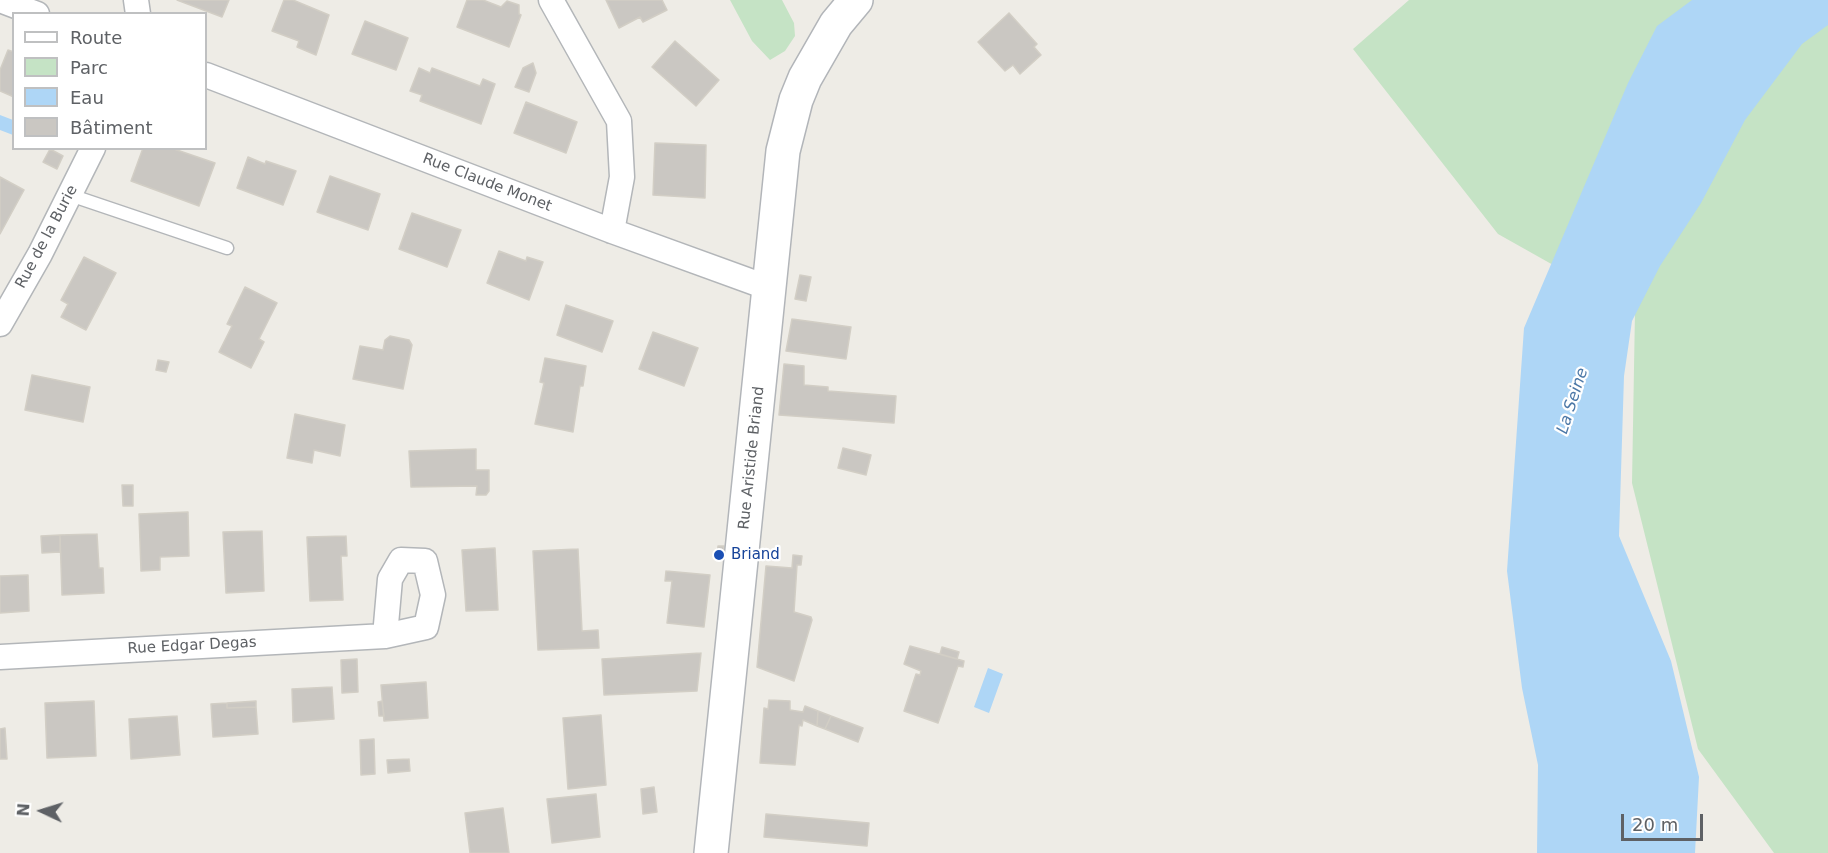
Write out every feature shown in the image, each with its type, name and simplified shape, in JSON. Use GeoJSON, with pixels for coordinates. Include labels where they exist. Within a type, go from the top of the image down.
{"type":"FeatureCollection","features":[{"type":"Feature","properties":{"kind":"street"},"geometry":{"type":"LineString","coordinates":[[0,0],[33,12]]}},
{"type":"Feature","properties":{"kind":"street"},"geometry":{"type":"LineString","coordinates":[[551,0],[619,121],[622,177],[612,231]]}},
{"type":"Feature","properties":{"kind":"street","name":"Rue Aristide Briand"},"geometry":{"type":"LineString","coordinates":[[711,853],[783,151],[796,100],[805,78],[845,8]]}},
{"type":"Feature","properties":{"kind":"street","name":"Rue Claude Monet"},"geometry":{"type":"LineString","coordinates":[[207,75],[612,231],[769,288]]}},
{"type":"Feature","properties":{"kind":"street","name":"Rue de la Burie"},"geometry":{"type":"LineString","coordinates":[[0,324],[40,254],[92,150]]}},
{"type":"Feature","properties":{"kind":"street","name":"Rue Edgar Degas"},"geometry":{"type":"LineString","coordinates":[[0,657],[385,636]]}},
{"type":"Feature","properties":{"kind":"lane"},"geometry":{"type":"LineString","coordinates":[[70,195],[227,248]]}},
{"type":"Feature","properties":{"kind":"green space"},"geometry":{"type":"Polygon","coordinates":[[[730,0],[782,0],[794,23],[795,36],[785,51],[770,60],[752,41],[730,0]]]}},
{"type":"Feature","properties":{"kind":"green space"},"geometry":{"type":"Polygon","coordinates":[[[1409,0],[1828,0],[1828,853],[1774,853],[1698,749],[1632,483],[1635,311],[1498,234],[1353,49],[1409,0]]]}},
{"type":"Feature","properties":{"kind":"water","name":"La Seine"},"geometry":{"type":"Polygon","coordinates":[[[1692,0],[1828,0],[1828,25],[1802,44],[1745,120],[1701,203],[1660,266],[1632,321],[1624,376],[1619,536],[1671,661],[1699,777],[1695,853],[1537,853],[1538,765],[1522,688],[1507,571],[1524,328],[1628,83],[1657,26],[1692,0]]]}},
{"type":"Feature","properties":{"kind":"water"},"geometry":{"type":"Polygon","coordinates":[[[0,115],[12,120],[12,135],[0,130],[0,115]]]}},
{"type":"Feature","properties":{"kind":"water"},"geometry":{"type":"Polygon","coordinates":[[[988,668],[1003,674],[989,713],[974,707],[988,668]]]}},
{"type":"Feature","properties":{"kind":"building"},"geometry":{"type":"Polygon","coordinates":[[[177,0],[229,0],[222,17],[177,0]]]}},
{"type":"Feature","properties":{"kind":"building"},"geometry":{"type":"Polygon","coordinates":[[[284,0],[293,0],[329,15],[316,55],[297,47],[299,41],[272,31],[284,0]]]}},
{"type":"Feature","properties":{"kind":"building"},"geometry":{"type":"Polygon","coordinates":[[[467,0],[483,0],[501,7],[507,1],[519,5],[521,15],[509,47],[457,27],[467,0]]]}},
{"type":"Feature","properties":{"kind":"building"},"geometry":{"type":"Polygon","coordinates":[[[606,0],[662,0],[667,10],[643,22],[640,17],[619,28],[606,0]]]}},
{"type":"Feature","properties":{"kind":"building"},"geometry":{"type":"Polygon","coordinates":[[[1009,13],[1037,44],[1034,47],[1041,55],[1020,74],[1013,65],[1005,71],[978,42],[1009,13]]]}},
{"type":"Feature","properties":{"kind":"building"},"geometry":{"type":"Polygon","coordinates":[[[365,21],[408,38],[396,70],[352,54],[365,21]]]}},
{"type":"Feature","properties":{"kind":"building"},"geometry":{"type":"Polygon","coordinates":[[[675,41],[719,80],[696,106],[652,67],[675,41]]]}},
{"type":"Feature","properties":{"kind":"building"},"geometry":{"type":"Polygon","coordinates":[[[8,50],[12,51],[12,96],[0,91],[0,70],[8,50]]]}},
{"type":"Feature","properties":{"kind":"building"},"geometry":{"type":"Polygon","coordinates":[[[533,63],[536,73],[529,92],[515,87],[523,68],[533,63]]]}},
{"type":"Feature","properties":{"kind":"building"},"geometry":{"type":"Polygon","coordinates":[[[419,68],[430,73],[432,68],[480,86],[483,79],[495,84],[481,124],[420,101],[422,95],[410,91],[419,68]]]}},
{"type":"Feature","properties":{"kind":"building"},"geometry":{"type":"Polygon","coordinates":[[[526,102],[577,122],[566,153],[514,133],[526,102]]]}},
{"type":"Feature","properties":{"kind":"building"},"geometry":{"type":"Polygon","coordinates":[[[655,143],[706,145],[705,198],[653,195],[655,143]]]}},
{"type":"Feature","properties":{"kind":"building"},"geometry":{"type":"Polygon","coordinates":[[[49,150],[63,156],[57,169],[43,162],[49,150]]]}},
{"type":"Feature","properties":{"kind":"building"},"geometry":{"type":"Polygon","coordinates":[[[142,150],[177,150],[215,163],[199,206],[131,181],[142,150]]]}},
{"type":"Feature","properties":{"kind":"building"},"geometry":{"type":"Polygon","coordinates":[[[248,157],[265,164],[266,161],[296,171],[283,205],[237,188],[248,157]]]}},
{"type":"Feature","properties":{"kind":"building"},"geometry":{"type":"Polygon","coordinates":[[[330,176],[380,194],[368,230],[317,212],[330,176]]]}},
{"type":"Feature","properties":{"kind":"building"},"geometry":{"type":"Polygon","coordinates":[[[0,177],[24,190],[0,234],[0,177]]]}},
{"type":"Feature","properties":{"kind":"building"},"geometry":{"type":"Polygon","coordinates":[[[412,213],[461,230],[447,267],[399,249],[412,213]]]}},
{"type":"Feature","properties":{"kind":"building"},"geometry":{"type":"Polygon","coordinates":[[[499,251],[526,261],[527,257],[543,262],[529,300],[487,283],[499,251]]]}},
{"type":"Feature","properties":{"kind":"building"},"geometry":{"type":"Polygon","coordinates":[[[84,257],[116,273],[86,330],[61,317],[68,304],[61,300],[84,257]]]}},
{"type":"Feature","properties":{"kind":"building"},"geometry":{"type":"Polygon","coordinates":[[[800,275],[811,277],[806,301],[795,299],[800,275]]]}},
{"type":"Feature","properties":{"kind":"building"},"geometry":{"type":"Polygon","coordinates":[[[245,287],[277,303],[259,339],[264,342],[251,368],[219,352],[232,326],[227,324],[245,287]]]}},
{"type":"Feature","properties":{"kind":"building"},"geometry":{"type":"Polygon","coordinates":[[[566,305],[613,321],[602,352],[557,335],[566,305]]]}},
{"type":"Feature","properties":{"kind":"building"},"geometry":{"type":"Polygon","coordinates":[[[792,319],[851,327],[846,359],[786,351],[792,319]]]}},
{"type":"Feature","properties":{"kind":"building"},"geometry":{"type":"Polygon","coordinates":[[[653,332],[698,348],[684,386],[639,369],[653,332]]]}},
{"type":"Feature","properties":{"kind":"building"},"geometry":{"type":"Polygon","coordinates":[[[390,336],[409,340],[412,345],[403,389],[353,379],[360,346],[383,350],[385,340],[390,336]]]}},
{"type":"Feature","properties":{"kind":"building"},"geometry":{"type":"Polygon","coordinates":[[[545,358],[586,366],[583,386],[580,386],[573,432],[535,424],[544,383],[540,382],[545,358]]]}},
{"type":"Feature","properties":{"kind":"building"},"geometry":{"type":"Polygon","coordinates":[[[158,360],[169,362],[166,372],[156,370],[158,360]]]}},
{"type":"Feature","properties":{"kind":"building"},"geometry":{"type":"Polygon","coordinates":[[[784,364],[804,366],[804,385],[828,387],[828,391],[896,396],[894,423],[779,415],[784,364]]]}},
{"type":"Feature","properties":{"kind":"building"},"geometry":{"type":"Polygon","coordinates":[[[32,375],[90,387],[83,422],[25,410],[32,375]]]}},
{"type":"Feature","properties":{"kind":"building"},"geometry":{"type":"Polygon","coordinates":[[[295,414],[345,425],[340,456],[314,450],[312,463],[287,458],[295,414]]]}},
{"type":"Feature","properties":{"kind":"building"},"geometry":{"type":"Polygon","coordinates":[[[843,448],[871,455],[866,475],[838,468],[843,448]]]}},
{"type":"Feature","properties":{"kind":"building"},"geometry":{"type":"Polygon","coordinates":[[[476,449],[476,470],[489,470],[489,491],[486,495],[476,495],[477,486],[411,487],[409,451],[476,449]]]}},
{"type":"Feature","properties":{"kind":"building"},"geometry":{"type":"Polygon","coordinates":[[[122,485],[133,485],[133,506],[123,506],[122,485]]]}},
{"type":"Feature","properties":{"kind":"building"},"geometry":{"type":"Polygon","coordinates":[[[188,512],[189,556],[160,557],[160,570],[141,571],[139,514],[188,512]]]}},
{"type":"Feature","properties":{"kind":"building"},"geometry":{"type":"Polygon","coordinates":[[[262,531],[264,591],[226,593],[223,532],[262,531]]]}},
{"type":"Feature","properties":{"kind":"building"},"geometry":{"type":"Polygon","coordinates":[[[97,534],[99,568],[103,568],[104,593],[62,595],[60,535],[97,534]]]}},
{"type":"Feature","properties":{"kind":"building"},"geometry":{"type":"Polygon","coordinates":[[[60,535],[60,552],[42,553],[41,536],[60,535]]]}},
{"type":"Feature","properties":{"kind":"building"},"geometry":{"type":"Polygon","coordinates":[[[346,536],[347,556],[341,556],[343,600],[310,601],[307,537],[346,536]]]}},
{"type":"Feature","properties":{"kind":"building"},"geometry":{"type":"Polygon","coordinates":[[[718,546],[724,546],[723,560],[717,559],[718,546]]]}},
{"type":"Feature","properties":{"kind":"building"},"geometry":{"type":"Polygon","coordinates":[[[495,548],[498,610],[466,611],[462,550],[495,548]]]}},
{"type":"Feature","properties":{"kind":"building"},"geometry":{"type":"Polygon","coordinates":[[[578,549],[582,631],[598,630],[599,648],[538,650],[533,551],[578,549]]]}},
{"type":"Feature","properties":{"kind":"building"},"geometry":{"type":"Polygon","coordinates":[[[793,555],[802,556],[801,565],[797,565],[794,612],[811,617],[812,620],[794,681],[757,667],[766,566],[792,568],[793,555]]]}},
{"type":"Feature","properties":{"kind":"building"},"geometry":{"type":"Polygon","coordinates":[[[666,571],[710,575],[704,627],[667,623],[672,581],[665,581],[666,571]]]}},
{"type":"Feature","properties":{"kind":"building"},"geometry":{"type":"Polygon","coordinates":[[[28,575],[29,611],[0,613],[0,576],[28,575]]]}},
{"type":"Feature","properties":{"kind":"building"},"geometry":{"type":"Polygon","coordinates":[[[910,646],[964,661],[963,667],[958,666],[938,723],[904,711],[916,674],[920,675],[921,671],[904,664],[910,646]]]}},
{"type":"Feature","properties":{"kind":"building"},"geometry":{"type":"Polygon","coordinates":[[[942,647],[959,652],[957,659],[940,654],[942,647]]]}},
{"type":"Feature","properties":{"kind":"building"},"geometry":{"type":"Polygon","coordinates":[[[701,653],[697,691],[604,695],[602,659],[701,653]]]}},
{"type":"Feature","properties":{"kind":"building"},"geometry":{"type":"Polygon","coordinates":[[[357,659],[358,692],[342,693],[341,660],[357,659]]]}},
{"type":"Feature","properties":{"kind":"building"},"geometry":{"type":"Polygon","coordinates":[[[426,682],[428,718],[384,721],[381,685],[426,682]]]}},
{"type":"Feature","properties":{"kind":"building"},"geometry":{"type":"Polygon","coordinates":[[[332,687],[334,719],[293,722],[292,689],[332,687]]]}},
{"type":"Feature","properties":{"kind":"building"},"geometry":{"type":"Polygon","coordinates":[[[769,700],[790,701],[790,710],[803,712],[805,706],[818,711],[817,726],[803,720],[802,726],[799,725],[795,765],[760,763],[764,708],[768,709],[769,700]]]}},
{"type":"Feature","properties":{"kind":"building"},"geometry":{"type":"Polygon","coordinates":[[[94,701],[96,756],[47,758],[45,703],[94,701]]]}},
{"type":"Feature","properties":{"kind":"building"},"geometry":{"type":"Polygon","coordinates":[[[256,701],[256,707],[227,708],[227,703],[256,701]]]}},
{"type":"Feature","properties":{"kind":"building"},"geometry":{"type":"Polygon","coordinates":[[[382,701],[384,716],[379,716],[378,702],[382,701]]]}},
{"type":"Feature","properties":{"kind":"building"},"geometry":{"type":"Polygon","coordinates":[[[227,703],[227,708],[256,707],[258,734],[213,737],[211,704],[227,703]]]}},
{"type":"Feature","properties":{"kind":"building"},"geometry":{"type":"Polygon","coordinates":[[[818,711],[831,716],[825,729],[817,726],[818,711]]]}},
{"type":"Feature","properties":{"kind":"building"},"geometry":{"type":"Polygon","coordinates":[[[601,715],[606,785],[568,789],[563,718],[601,715]]]}},
{"type":"Feature","properties":{"kind":"building"},"geometry":{"type":"Polygon","coordinates":[[[177,716],[180,755],[131,759],[129,719],[177,716]]]}},
{"type":"Feature","properties":{"kind":"building"},"geometry":{"type":"Polygon","coordinates":[[[831,716],[863,728],[858,742],[825,729],[831,716]]]}},
{"type":"Feature","properties":{"kind":"building"},"geometry":{"type":"Polygon","coordinates":[[[5,728],[7,759],[0,759],[0,729],[5,728]]]}},
{"type":"Feature","properties":{"kind":"building"},"geometry":{"type":"Polygon","coordinates":[[[374,739],[375,774],[361,775],[360,740],[374,739]]]}},
{"type":"Feature","properties":{"kind":"building"},"geometry":{"type":"Polygon","coordinates":[[[409,759],[410,771],[388,773],[387,760],[409,759]]]}},
{"type":"Feature","properties":{"kind":"building"},"geometry":{"type":"Polygon","coordinates":[[[654,787],[657,812],[643,814],[641,789],[654,787]]]}},
{"type":"Feature","properties":{"kind":"building"},"geometry":{"type":"Polygon","coordinates":[[[596,794],[600,837],[552,843],[547,799],[596,794]]]}},
{"type":"Feature","properties":{"kind":"building"},"geometry":{"type":"Polygon","coordinates":[[[503,808],[509,853],[470,853],[465,813],[503,808]]]}},
{"type":"Feature","properties":{"kind":"building"},"geometry":{"type":"Polygon","coordinates":[[[766,814],[869,823],[867,846],[764,837],[766,814]]]}},
{"type":"Feature","properties":{"kind":"place","name":"Briand"},"geometry":{"type":"Point","coordinates":[719,555]}}]}
